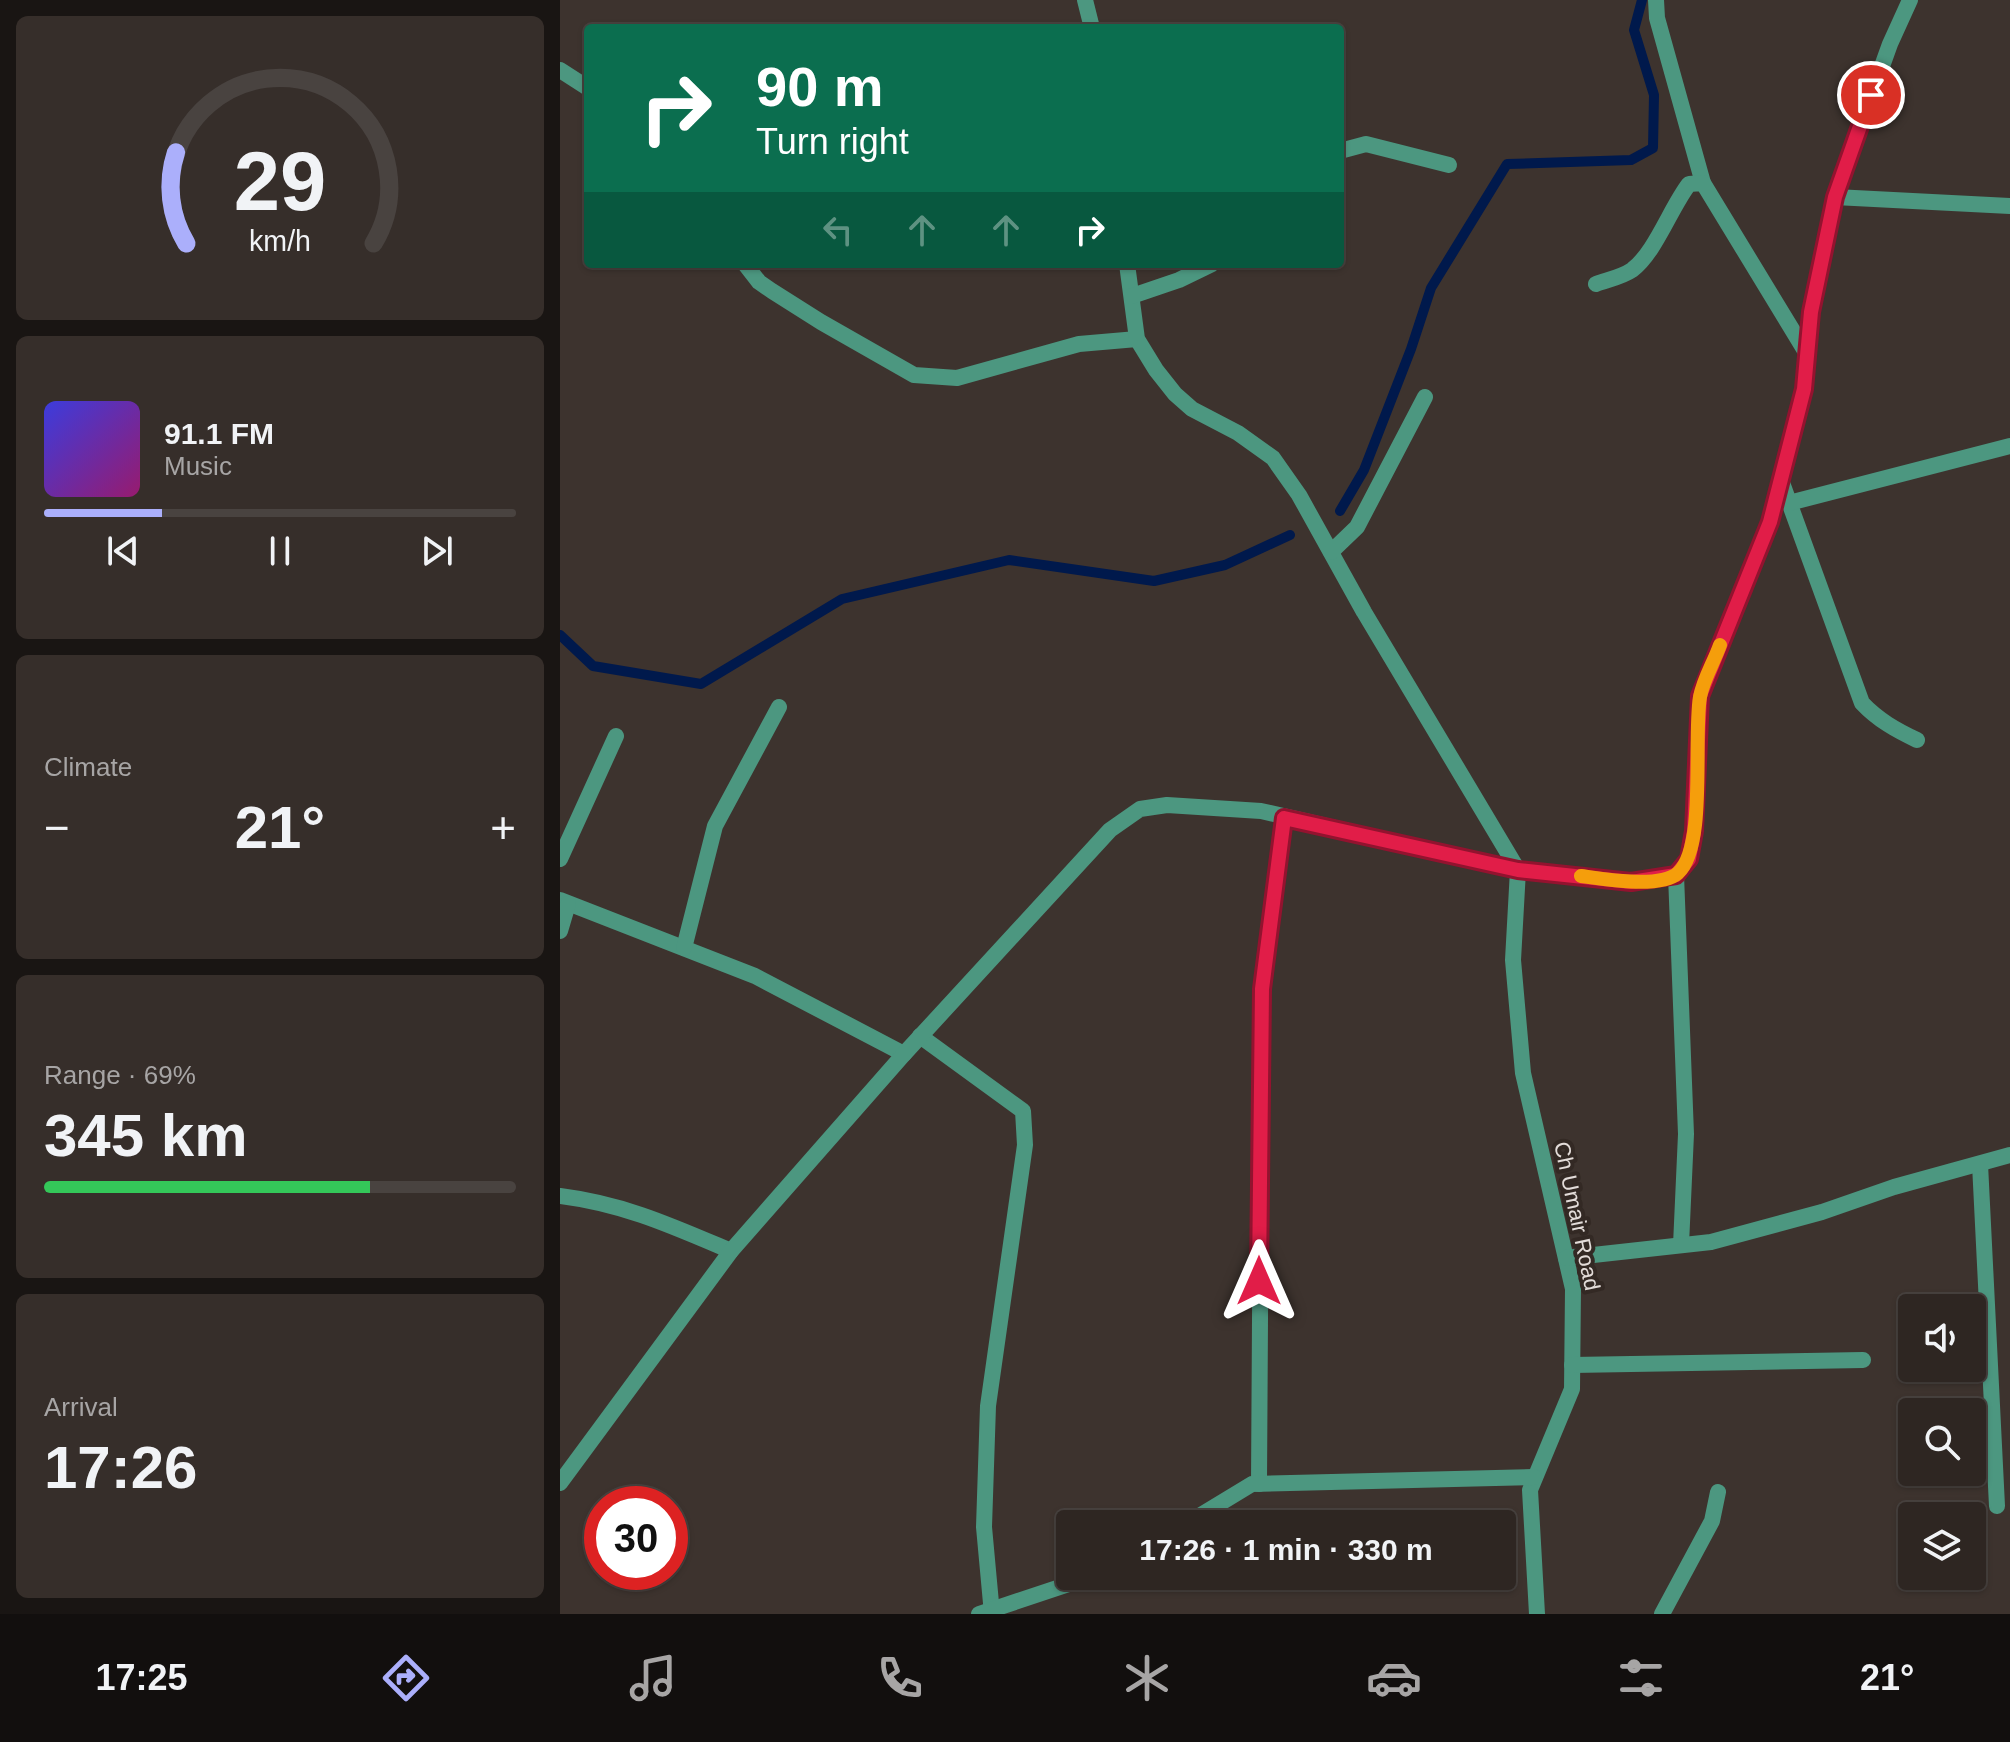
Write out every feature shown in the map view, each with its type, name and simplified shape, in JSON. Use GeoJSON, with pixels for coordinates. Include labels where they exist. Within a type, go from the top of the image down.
{"type":"FeatureCollection","features":[{"type":"Feature","properties":{"kind":"street"},"geometry":{"type":"LineString","coordinates":[[1656,0],[1657,18],[1703,183],[1807,354]]}},
{"type":"Feature","properties":{"kind":"street"},"geometry":{"type":"LineString","coordinates":[[1681,1245],[1686,1134],[1676,875],[1689,859],[1694,831],[1700,696],[1770,522],[1804,389],[1811,312],[1835,197],[1890,44],[1910,0]]}},
{"type":"Feature","properties":{"kind":"street"},"geometry":{"type":"LineString","coordinates":[[1088,2],[1091,24]]}},
{"type":"Feature","properties":{"kind":"street"},"geometry":{"type":"LineString","coordinates":[[560,70],[584,85]]}},
{"type":"Feature","properties":{"kind":"street"},"geometry":{"type":"LineString","coordinates":[[1344,150],[1366,144],[1449,165]]}},
{"type":"Feature","properties":{"kind":"street"},"geometry":{"type":"LineString","coordinates":[[1596,284],[1631,270],[1643,257],[1689,184],[1703,183]]}},
{"type":"Feature","properties":{"kind":"street"},"geometry":{"type":"LineString","coordinates":[[1835,197],[2010,206]]}},
{"type":"Feature","properties":{"kind":"street"},"geometry":{"type":"LineString","coordinates":[[748,268],[759,282],[772,291],[914,375],[957,378],[1079,344],[1137,339]]}},
{"type":"Feature","properties":{"kind":"street"},"geometry":{"type":"LineString","coordinates":[[1128,268],[1137,339],[1156,370],[1192,409],[1238,433],[1273,458],[1299,495],[1518,870]]}},
{"type":"Feature","properties":{"kind":"street"},"geometry":{"type":"LineString","coordinates":[[1132,296],[1204,268]]}},
{"type":"Feature","properties":{"kind":"street"},"geometry":{"type":"LineString","coordinates":[[1331,552],[1357,527],[1425,397]]}},
{"type":"Feature","properties":{"kind":"street"},"geometry":{"type":"LineString","coordinates":[[1789,503],[2010,446]]}},
{"type":"Feature","properties":{"kind":"street"},"geometry":{"type":"LineString","coordinates":[[1781,480],[1862,703],[1896,731],[1917,740]]}},
{"type":"Feature","properties":{"kind":"street"},"geometry":{"type":"LineString","coordinates":[[684,948],[715,826],[779,707]]}},
{"type":"Feature","properties":{"kind":"street"},"geometry":{"type":"LineString","coordinates":[[560,859],[616,736]]}},
{"type":"Feature","properties":{"kind":"street"},"geometry":{"type":"LineString","coordinates":[[560,1483],[731,1251],[920,1036],[1110,830],[1140,809],[1167,805],[1261,811],[1518,870],[1631,882],[1676,875]]}},
{"type":"Feature","properties":{"kind":"street"},"geometry":{"type":"LineString","coordinates":[[1259,1484],[1262,989],[1284,818]]}},
{"type":"Feature","properties":{"kind":"street","name":"Ch Umair Road"},"geometry":{"type":"LineString","coordinates":[[1518,870],[1513,960],[1523,1073],[1573,1289],[1572,1389],[1530,1490],[1537,1614]]}},
{"type":"Feature","properties":{"kind":"street"},"geometry":{"type":"LineString","coordinates":[[560,931],[564,902],[755,976],[904,1054]]}},
{"type":"Feature","properties":{"kind":"street"},"geometry":{"type":"LineString","coordinates":[[920,1036],[1023,1111],[1025,1145],[988,1406],[984,1527],[988,1613],[1056,1589]]}},
{"type":"Feature","properties":{"kind":"street"},"geometry":{"type":"LineString","coordinates":[[1566,1258],[1711,1242],[2010,1155]]}},
{"type":"Feature","properties":{"kind":"street"},"geometry":{"type":"LineString","coordinates":[[1980,1164],[1997,1506]]}},
{"type":"Feature","properties":{"kind":"street"},"geometry":{"type":"LineString","coordinates":[[560,1196],[592,1200],[644,1214],[731,1251]]}},
{"type":"Feature","properties":{"kind":"street"},"geometry":{"type":"LineString","coordinates":[[1572,1365],[1863,1360]]}},
{"type":"Feature","properties":{"kind":"street"},"geometry":{"type":"LineString","coordinates":[[1209,1510],[1252,1484],[1534,1477]]}},
{"type":"Feature","properties":{"kind":"street"},"geometry":{"type":"LineString","coordinates":[[1662,1614],[1712,1521],[1718,1492]]}},
{"type":"Feature","properties":{"kind":"waterway"},"geometry":{"type":"LineString","coordinates":[[1340,511],[1364,470],[1431,288],[1507,164],[1631,160],[1653,148],[1654,95],[1634,30],[1642,0]]}},
{"type":"Feature","properties":{"kind":"waterway"},"geometry":{"type":"LineString","coordinates":[[560,635],[593,666],[701,684],[842,599],[1009,560],[1154,581],[1225,565],[1290,535]]}},
{"type":"Feature","properties":{"kind":"slow traffic"},"geometry":{"type":"LineString","coordinates":[[1581,876],[1631,882],[1658,880],[1676,875],[1689,859],[1694,831],[1700,696],[1720,645]]}},
{"type":"Feature","properties":{"kind":"route"},"geometry":{"type":"LineString","coordinates":[[1259,1281],[1262,989],[1284,818],[1518,870],[1631,882],[1676,875],[1689,859],[1694,831],[1700,696],[1770,522],[1804,389],[1811,312],[1835,197],[1871,95]]}}]}
